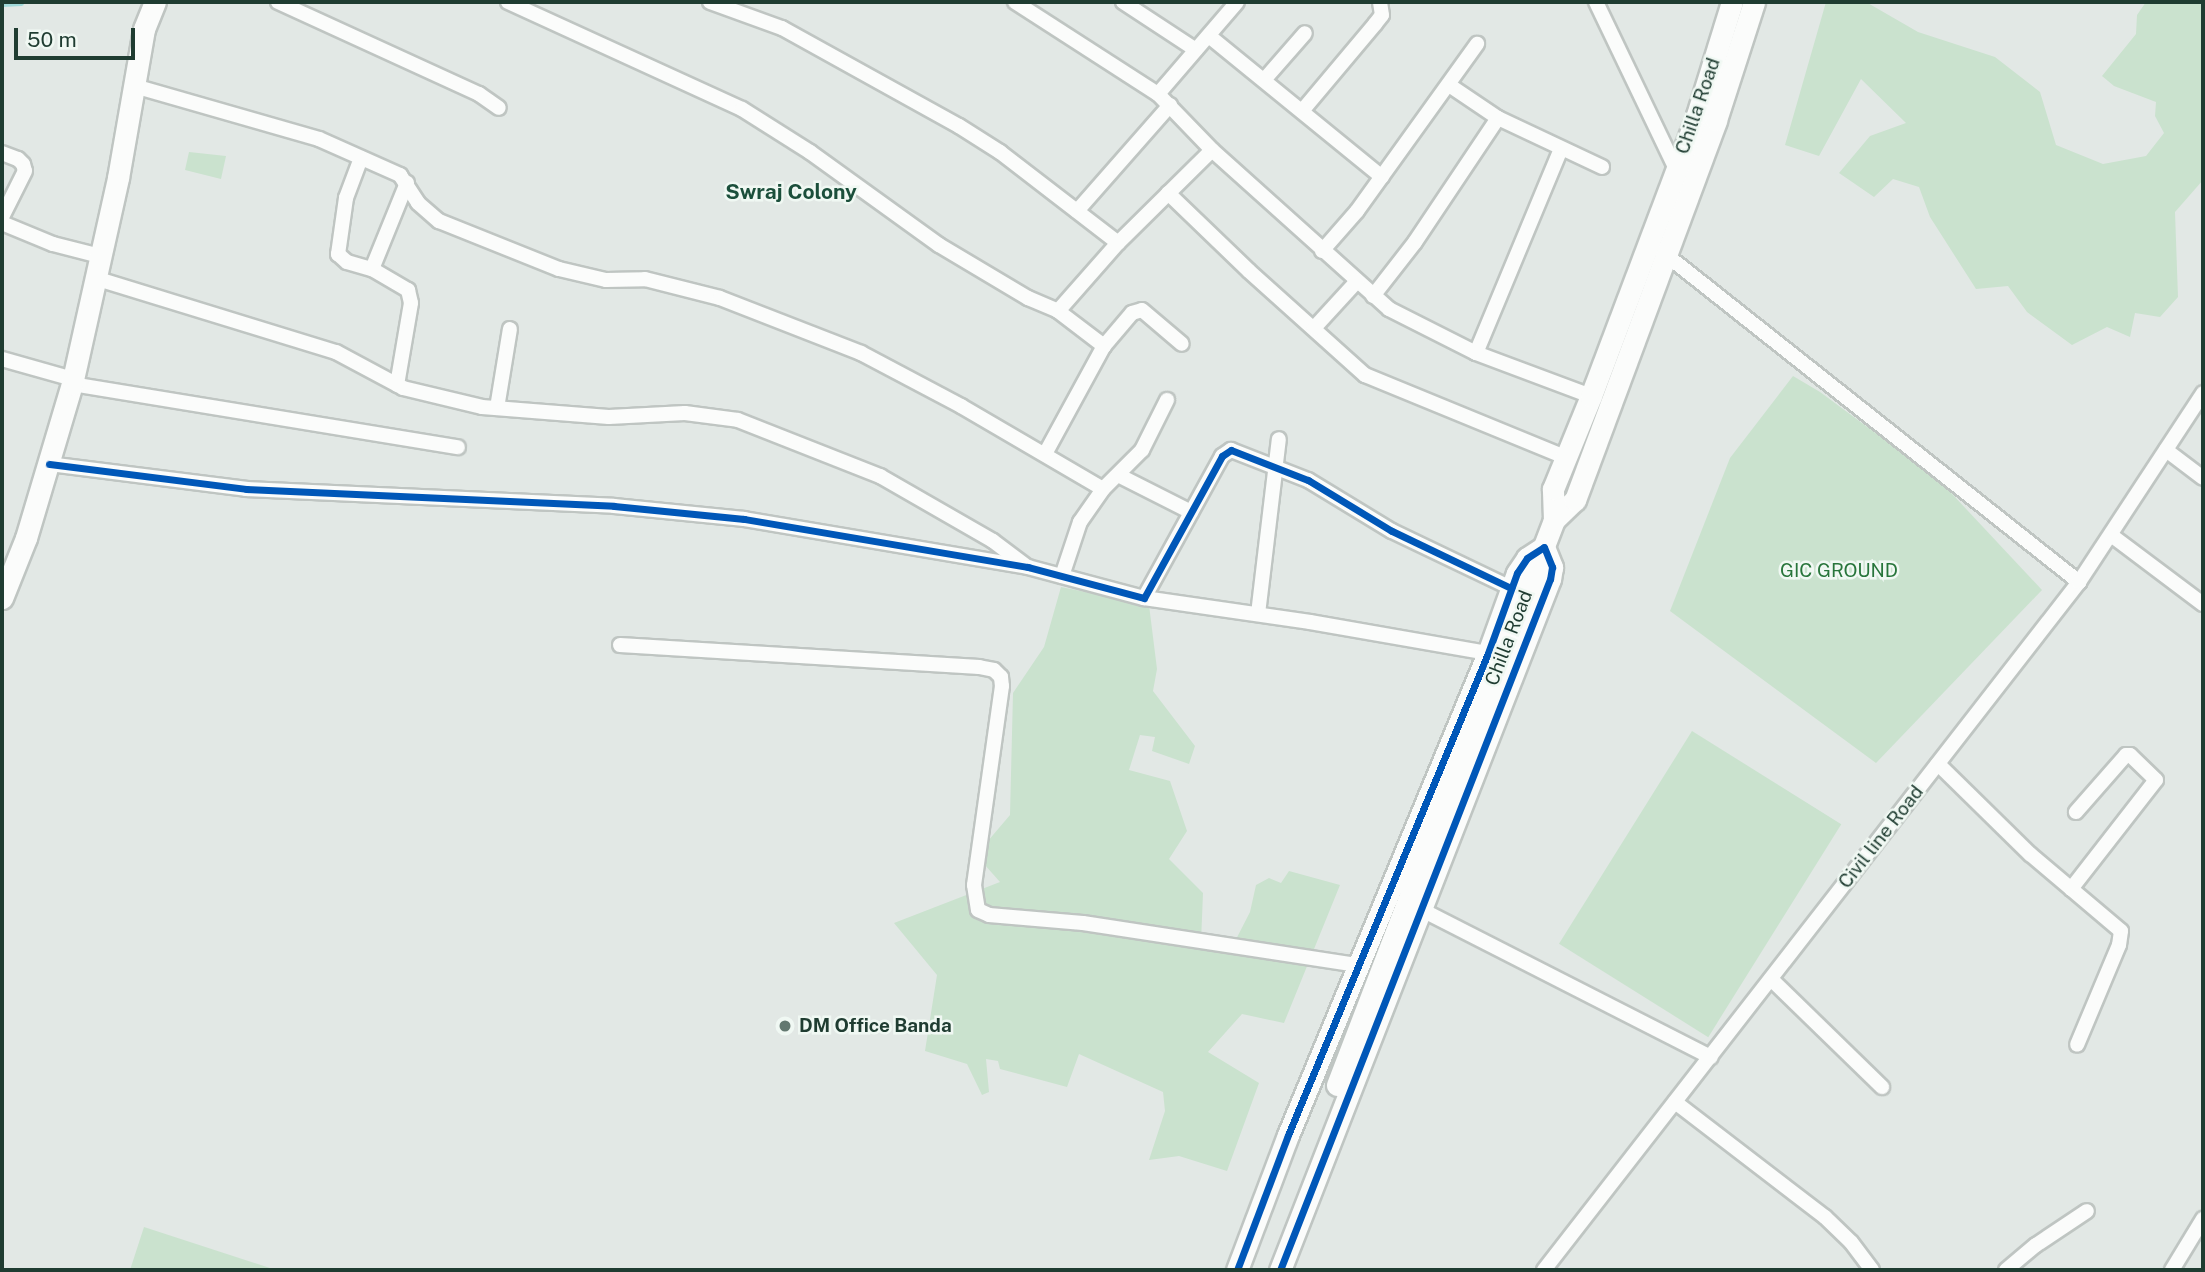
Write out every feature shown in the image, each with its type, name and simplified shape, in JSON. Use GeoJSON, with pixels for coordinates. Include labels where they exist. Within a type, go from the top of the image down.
{"type":"FeatureCollection","features":[{"type":"Feature","properties":{"kind":"main road"},"geometry":{"type":"LineString","coordinates":[[2,598],[26,538],[72,382],[118,178],[144,29],[155,2]]}},
{"type":"Feature","properties":{"kind":"main road","name":"Chilla Road"},"geometry":{"type":"LineString","coordinates":[[1266,1270],[1518,592],[1544,547],[1554,520],[1553,489],[1697,115],[1732,2]]}},
{"type":"Feature","properties":{"kind":"main road"},"geometry":{"type":"LineString","coordinates":[[1554,520],[1575,500],[1667,255],[1754,2]]}},
{"type":"Feature","properties":{"kind":"main road"},"geometry":{"type":"LineString","coordinates":[[1280,1270],[1550,579],[1552,567],[1544,547]]}},
{"type":"Feature","properties":{"kind":"main road"},"geometry":{"type":"LineString","coordinates":[[1237,1270],[1287,1135],[1488,653],[1518,592]]}},
{"type":"Feature","properties":{"kind":"street"},"geometry":{"type":"LineString","coordinates":[[278,2],[479,94],[499,108]]}},
{"type":"Feature","properties":{"kind":"street"},"geometry":{"type":"LineString","coordinates":[[508,2],[686,86],[731,102],[810,152],[949,252],[1028,298],[1058,311],[1104,346]]}},
{"type":"Feature","properties":{"kind":"street"},"geometry":{"type":"LineString","coordinates":[[710,2],[782,28],[958,126],[1000,152],[1118,243]]}},
{"type":"Feature","properties":{"kind":"street"},"geometry":{"type":"LineString","coordinates":[[1015,2],[1158,94],[1212,149],[1321,251],[1373,296],[1409,321],[1476,352],[1591,396]]}},
{"type":"Feature","properties":{"kind":"street"},"geometry":{"type":"LineString","coordinates":[[1123,2],[1196,50]]}},
{"type":"Feature","properties":{"kind":"street"},"geometry":{"type":"LineString","coordinates":[[1158,94],[1237,2]]}},
{"type":"Feature","properties":{"kind":"street"},"geometry":{"type":"LineString","coordinates":[[1302,111],[1382,15],[1380,2]]}},
{"type":"Feature","properties":{"kind":"street"},"geometry":{"type":"LineString","coordinates":[[1596,2],[1676,169]]}},
{"type":"Feature","properties":{"kind":"street"},"geometry":{"type":"LineString","coordinates":[[1264,80],[1305,33]]}},
{"type":"Feature","properties":{"kind":"street"},"geometry":{"type":"LineString","coordinates":[[1209,36],[1382,177]]}},
{"type":"Feature","properties":{"kind":"street"},"geometry":{"type":"LineString","coordinates":[[1321,251],[1382,177],[1477,44]]}},
{"type":"Feature","properties":{"kind":"street"},"geometry":{"type":"LineString","coordinates":[[1449,85],[1498,118],[1602,167]]}},
{"type":"Feature","properties":{"kind":"street"},"geometry":{"type":"LineString","coordinates":[[134,86],[298,131],[400,175],[418,203],[439,221],[590,278],[645,279],[720,298],[861,353],[1103,489]]}},
{"type":"Feature","properties":{"kind":"street"},"geometry":{"type":"LineString","coordinates":[[1077,211],[1170,105]]}},
{"type":"Feature","properties":{"kind":"street"},"geometry":{"type":"LineString","coordinates":[[1373,296],[1415,242],[1498,118]]}},
{"type":"Feature","properties":{"kind":"street"},"geometry":{"type":"LineString","coordinates":[[1058,311],[1118,243],[1212,149]]}},
{"type":"Feature","properties":{"kind":"street"},"geometry":{"type":"LineString","coordinates":[[1476,352],[1561,149]]}},
{"type":"Feature","properties":{"kind":"street"},"geometry":{"type":"LineString","coordinates":[[2,153],[18,159],[25,172],[2,217]]}},
{"type":"Feature","properties":{"kind":"street"},"geometry":{"type":"LineString","coordinates":[[361,158],[346,198],[338,254],[346,262],[372,269],[402,285],[411,297],[397,385]]}},
{"type":"Feature","properties":{"kind":"street"},"geometry":{"type":"LineString","coordinates":[[372,269],[407,183]]}},
{"type":"Feature","properties":{"kind":"street"},"geometry":{"type":"LineString","coordinates":[[1168,193],[1365,375],[1564,457]]}},
{"type":"Feature","properties":{"kind":"street"},"geometry":{"type":"LineString","coordinates":[[2,223],[53,244],[100,256]]}},
{"type":"Feature","properties":{"kind":"street"},"geometry":{"type":"LineString","coordinates":[[1649,243],[2079,582]]}},
{"type":"Feature","properties":{"kind":"street"},"geometry":{"type":"LineString","coordinates":[[96,278],[336,352],[397,385],[497,408],[609,417],[685,413],[738,420],[880,476],[993,541],[1028,567]]}},
{"type":"Feature","properties":{"kind":"street"},"geometry":{"type":"LineString","coordinates":[[1314,328],[1357,281]]}},
{"type":"Feature","properties":{"kind":"street"},"geometry":{"type":"LineString","coordinates":[[1045,454],[1104,346],[1136,310],[1142,310],[1182,344]]}},
{"type":"Feature","properties":{"kind":"street"},"geometry":{"type":"LineString","coordinates":[[497,408],[510,329]]}},
{"type":"Feature","properties":{"kind":"street"},"geometry":{"type":"LineString","coordinates":[[2,359],[72,382],[458,447]]}},
{"type":"Feature","properties":{"kind":"street","name":"Civil line Road"},"geometry":{"type":"LineString","coordinates":[[1544,1270],[2079,582],[2203,393]]}},
{"type":"Feature","properties":{"kind":"street"},"geometry":{"type":"LineString","coordinates":[[1062,576],[1080,522],[1103,489],[1142,450],[1167,400]]}},
{"type":"Feature","properties":{"kind":"street"},"geometry":{"type":"LineString","coordinates":[[1258,614],[1279,439]]}},
{"type":"Feature","properties":{"kind":"street"},"geometry":{"type":"LineString","coordinates":[[1144,598],[1225,452],[1231,450],[1308,480],[1392,531],[1518,592]]}},
{"type":"Feature","properties":{"kind":"street"},"geometry":{"type":"LineString","coordinates":[[2166,450],[2203,478]]}},
{"type":"Feature","properties":{"kind":"street"},"geometry":{"type":"LineString","coordinates":[[49,464],[247,489],[436,500],[614,506],[731,518],[1028,567],[1144,598],[1258,614],[1488,653]]}},
{"type":"Feature","properties":{"kind":"street"},"geometry":{"type":"LineString","coordinates":[[1118,475],[1191,512]]}},
{"type":"Feature","properties":{"kind":"street"},"geometry":{"type":"LineString","coordinates":[[2112,535],[2203,604]]}},
{"type":"Feature","properties":{"kind":"street"},"geometry":{"type":"LineString","coordinates":[[620,645],[994,670],[1001,677],[1002,685],[974,885],[978,910],[989,915],[1083,923],[1358,965]]}},
{"type":"Feature","properties":{"kind":"street"},"geometry":{"type":"LineString","coordinates":[[2071,889],[2156,780],[2130,755],[2126,755],[2076,812]]}},
{"type":"Feature","properties":{"kind":"street"},"geometry":{"type":"LineString","coordinates":[[1938,764],[2030,854],[2121,931],[2119,945],[2077,1045]]}},
{"type":"Feature","properties":{"kind":"street"},"geometry":{"type":"LineString","coordinates":[[1422,911],[1711,1057]]}},
{"type":"Feature","properties":{"kind":"street"},"geometry":{"type":"LineString","coordinates":[[1771,979],[1882,1087]]}},
{"type":"Feature","properties":{"kind":"street"},"geometry":{"type":"LineString","coordinates":[[1675,1102],[1825,1217],[1852,1242],[1872,1270]]}},
{"type":"Feature","properties":{"kind":"street"},"geometry":{"type":"LineString","coordinates":[[2006,1270],[2036,1245],[2087,1211]]}},
{"type":"Feature","properties":{"kind":"street"},"geometry":{"type":"LineString","coordinates":[[2172,1270],[2203,1219]]}},
{"type":"Feature","properties":{"kind":"green space"},"geometry":{"type":"Polygon","coordinates":[[[1826,2],[1866,2],[1918,32],[1995,57],[2040,92],[2056,145],[2103,164],[2146,156],[2164,133],[2155,116],[2156,102],[2114,86],[2102,76],[2136,34],[2137,15],[2146,2],[2203,2],[2203,180],[2175,212],[2178,297],[2160,317],[2135,313],[2130,337],[2107,327],[2072,345],[2027,312],[2008,286],[1976,289],[1930,217],[1919,187],[1893,179],[1874,197],[1839,173],[1870,136],[1906,123],[1861,79],[1819,156],[1785,145],[1826,2]]]}},
{"type":"Feature","properties":{"kind":"green space"},"geometry":{"type":"Polygon","coordinates":[[[189,152],[226,156],[221,179],[185,170],[189,152]]]}},
{"type":"Feature","properties":{"kind":"green space","name":"GIC GROUND"},"geometry":{"type":"Polygon","coordinates":[[[1793,376],[1820,392],[1939,480],[2042,590],[1876,763],[1670,611],[1730,458],[1793,376]]]}},
{"type":"Feature","properties":{"kind":"green space"},"geometry":{"type":"Polygon","coordinates":[[[1061,587],[1149,605],[1157,669],[1153,691],[1195,746],[1189,764],[1152,751],[1155,737],[1140,735],[1129,770],[1170,781],[1187,831],[1169,859],[1203,893],[1201,942],[1229,953],[1250,912],[1256,885],[1269,878],[1281,883],[1289,871],[1340,885],[1284,1023],[1242,1014],[1208,1052],[1259,1083],[1227,1171],[1179,1156],[1149,1160],[1165,1111],[1163,1092],[1079,1054],[1067,1087],[1000,1069],[998,1061],[986,1059],[989,1092],[982,1095],[967,1064],[925,1051],[937,975],[894,923],[1000,882],[976,855],[1010,815],[1013,693],[1044,647],[1061,587]]]}},
{"type":"Feature","properties":{"kind":"green space"},"geometry":{"type":"Polygon","coordinates":[[[1692,731],[1841,824],[1708,1037],[1559,944],[1692,731]]]}},
{"type":"Feature","properties":{"kind":"green space"},"geometry":{"type":"Polygon","coordinates":[[[144,1227],[276,1270],[130,1270],[144,1227]]]}},
{"type":"Feature","properties":{"kind":"waterway"},"geometry":{"type":"LineString","coordinates":[[2,4],[21,3]]}},
{"type":"Feature","properties":{"kind":"cycle path"},"geometry":{"type":"LineString","coordinates":[[49,464],[246,489],[614,506],[744,519],[1028,567],[1144,598],[1222,456],[1231,450],[1308,480],[1392,531],[1511,588]]}},
{"type":"Feature","properties":{"kind":"cycle path"},"geometry":{"type":"LineString","coordinates":[[1237,1270],[1288,1135],[1488,653],[1517,573],[1527,558],[1544,547],[1552,567],[1550,579],[1280,1270]]}},
{"type":"Feature","properties":{"kind":"place","name":"DM Office Banda"},"geometry":{"type":"Point","coordinates":[785,1026]}},
{"type":"Feature","properties":{"kind":"district","name":"Swraj Colony"},"geometry":{"type":"Point","coordinates":[791,192]}}]}
